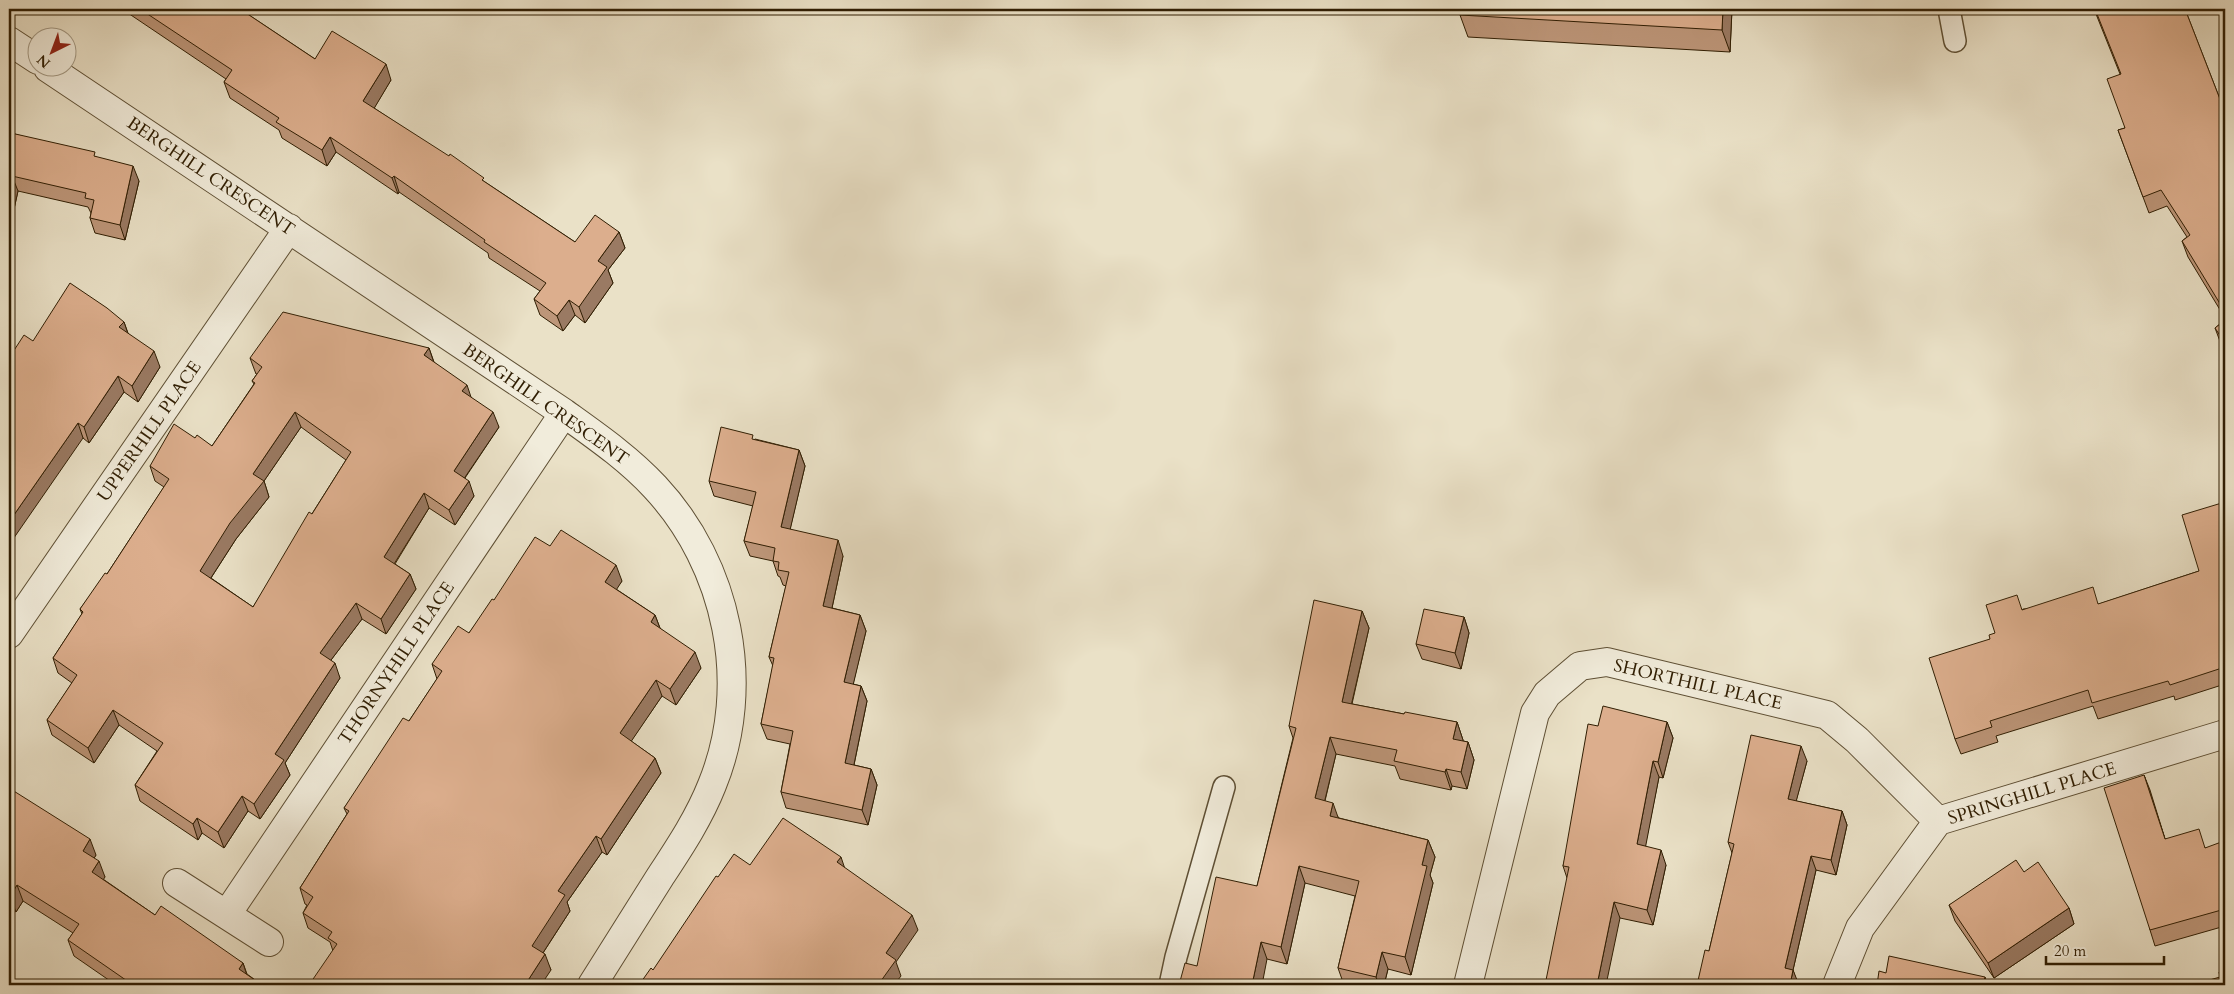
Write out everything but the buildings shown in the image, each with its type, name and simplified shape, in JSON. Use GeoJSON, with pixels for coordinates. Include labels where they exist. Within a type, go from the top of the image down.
{"type":"FeatureCollection","features":[{"type":"Feature","properties":{"kind":"street"},"geometry":{"type":"LineString","coordinates":[[9,41],[28,53]]}},
{"type":"Feature","properties":{"kind":"street","name":"BERGHILL CRESCENT"},"geometry":{"type":"LineString","coordinates":[[63,78],[564,413],[628,461],[656,488],[701,552],[721,600],[730,646],[731,694],[723,755],[712,786],[687,835],[592,985]]}},
{"type":"Feature","properties":{"kind":"street","name":"UPPERHILL PLACE"},"geometry":{"type":"LineString","coordinates":[[9,634],[289,228]]}},
{"type":"Feature","properties":{"kind":"street","name":"THORNYHILL PLACE"},"geometry":{"type":"LineString","coordinates":[[227,914],[564,413]]}},
{"type":"Feature","properties":{"kind":"street","name":"SHORTHILL PLACE"},"geometry":{"type":"LineString","coordinates":[[1468,985],[1535,713],[1547,694],[1580,666],[1607,662],[1828,715],[1857,740],[1938,821]]}},
{"type":"Feature","properties":{"kind":"street","name":"SPRINGHILL PLACE"},"geometry":{"type":"LineString","coordinates":[[1837,985],[1860,928],[1938,821],[2225,734]]}},
{"type":"Feature","properties":{"kind":"street"},"geometry":{"type":"LineString","coordinates":[[177,882],[269,942]]}},
{"type":"Feature","properties":{"kind":"lane"},"geometry":{"type":"LineString","coordinates":[[1949,9],[1955,41]]}},
{"type":"Feature","properties":{"kind":"lane"},"geometry":{"type":"LineString","coordinates":[[1170,985],[1176,957],[1224,787]]}}]}
